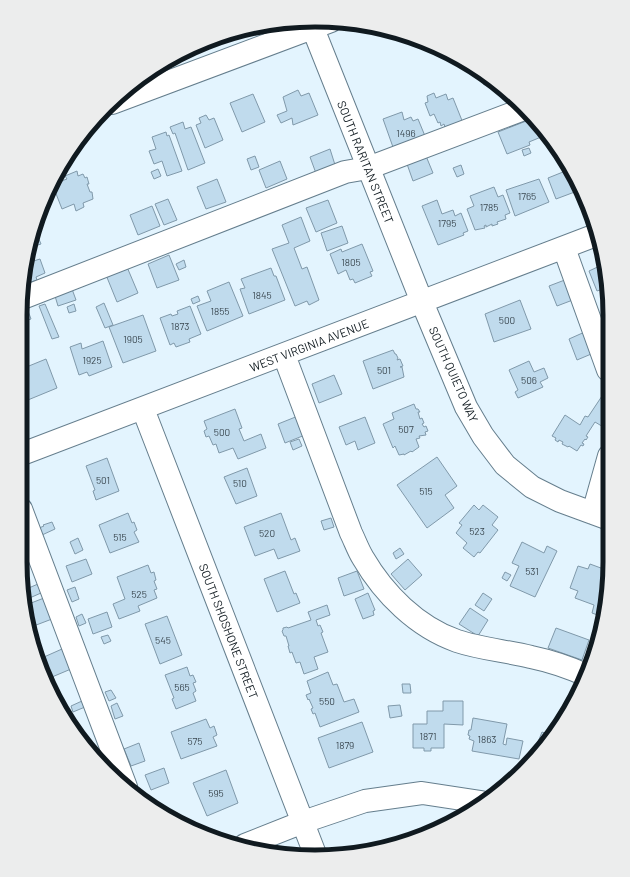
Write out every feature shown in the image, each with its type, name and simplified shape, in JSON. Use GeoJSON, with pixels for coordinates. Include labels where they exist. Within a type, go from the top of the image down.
{"type":"FeatureCollection","features":[{"type":"Feature","properties":{"kind":"street"},"geometry":{"type":"LineString","coordinates":[[125,98],[307,27]]}},
{"type":"Feature","properties":{"kind":"street","name":"SOUTH RARITAN STREET"},"geometry":{"type":"LineString","coordinates":[[319,27],[368,168],[422,302]]}},
{"type":"Feature","properties":{"kind":"street"},"geometry":{"type":"LineString","coordinates":[[28,296],[345,172],[368,168],[519,111]]}},
{"type":"Feature","properties":{"kind":"street","name":"WEST VIRGINIA AVENUE"},"geometry":{"type":"LineString","coordinates":[[27,452],[592,237]]}},
{"type":"Feature","properties":{"kind":"street"},"geometry":{"type":"LineString","coordinates":[[564,248],[603,356]]}},
{"type":"Feature","properties":{"kind":"street","name":"SOUTH QUIETO WAY"},"geometry":{"type":"LineString","coordinates":[[422,302],[466,407],[483,436],[505,465],[532,487],[560,501],[601,516]]}},
{"type":"Feature","properties":{"kind":"street"},"geometry":{"type":"LineString","coordinates":[[284,355],[351,533],[363,558],[386,590],[409,614],[433,631],[458,641],[533,657],[565,666],[581,673]]}},
{"type":"Feature","properties":{"kind":"street","name":"SOUTH SHOSHONE STREET"},"geometry":{"type":"LineString","coordinates":[[143,409],[313,850]]}},
{"type":"Feature","properties":{"kind":"street"},"geometry":{"type":"LineString","coordinates":[[601,516],[603,501]]}},
{"type":"Feature","properties":{"kind":"street"},"geometry":{"type":"LineString","coordinates":[[27,525],[122,776]]}},
{"type":"Feature","properties":{"kind":"street"},"geometry":{"type":"LineString","coordinates":[[252,842],[303,822],[365,801],[422,793],[475,801]]}},
{"type":"Feature","properties":{"kind":"building"},"geometry":{"type":"Polygon","coordinates":[[[298,90],[301,96],[309,93],[318,115],[293,125],[292,118],[281,123],[277,115],[287,111],[283,97],[298,90]]]}},
{"type":"Feature","properties":{"kind":"building"},"geometry":{"type":"Polygon","coordinates":[[[434,93],[436,98],[446,94],[448,100],[453,98],[463,123],[446,130],[444,124],[441,126],[440,122],[438,123],[434,114],[430,116],[425,103],[428,102],[427,96],[434,93]]]}},
{"type":"Feature","properties":{"kind":"building"},"geometry":{"type":"Polygon","coordinates":[[[253,94],[265,122],[242,132],[230,103],[253,94]]]}},
{"type":"Feature","properties":{"kind":"building"},"geometry":{"type":"Polygon","coordinates":[[[402,112],[404,120],[411,117],[413,121],[418,119],[425,136],[394,150],[383,119],[402,112]]]}},
{"type":"Feature","properties":{"kind":"building"},"geometry":{"type":"Polygon","coordinates":[[[206,115],[209,120],[214,118],[223,140],[205,148],[196,125],[201,123],[199,118],[206,115]]]}},
{"type":"Feature","properties":{"kind":"building"},"geometry":{"type":"Polygon","coordinates":[[[528,120],[541,137],[529,142],[530,145],[507,154],[498,132],[528,120]]]}},
{"type":"Feature","properties":{"kind":"building"},"geometry":{"type":"Polygon","coordinates":[[[183,122],[185,129],[191,127],[205,163],[188,170],[175,133],[173,134],[170,127],[183,122]]]}},
{"type":"Feature","properties":{"kind":"building"},"geometry":{"type":"Polygon","coordinates":[[[166,132],[167,136],[169,135],[182,171],[167,176],[162,161],[154,164],[149,151],[156,149],[152,137],[166,132]]]}},
{"type":"Feature","properties":{"kind":"building"},"geometry":{"type":"Polygon","coordinates":[[[529,148],[531,153],[524,156],[522,150],[529,148]]]}},
{"type":"Feature","properties":{"kind":"building"},"geometry":{"type":"Polygon","coordinates":[[[330,149],[336,168],[317,176],[310,157],[330,149]]]}},
{"type":"Feature","properties":{"kind":"building"},"geometry":{"type":"Polygon","coordinates":[[[255,156],[259,167],[251,170],[247,159],[255,156]]]}},
{"type":"Feature","properties":{"kind":"building"},"geometry":{"type":"Polygon","coordinates":[[[426,156],[433,173],[413,181],[407,164],[426,156]]]}},
{"type":"Feature","properties":{"kind":"building"},"geometry":{"type":"Polygon","coordinates":[[[280,161],[287,179],[266,188],[259,170],[280,161]]]}},
{"type":"Feature","properties":{"kind":"building"},"geometry":{"type":"Polygon","coordinates":[[[461,165],[464,174],[457,177],[453,168],[461,165]]]}},
{"type":"Feature","properties":{"kind":"building"},"geometry":{"type":"Polygon","coordinates":[[[158,169],[161,176],[154,179],[151,172],[158,169]]]}},
{"type":"Feature","properties":{"kind":"building"},"geometry":{"type":"Polygon","coordinates":[[[77,171],[78,176],[83,174],[85,178],[87,177],[89,184],[87,184],[90,192],[92,192],[93,199],[83,203],[84,207],[76,211],[74,204],[62,209],[55,192],[61,181],[67,179],[65,176],[77,171]]]}},
{"type":"Feature","properties":{"kind":"building"},"geometry":{"type":"Polygon","coordinates":[[[564,171],[575,192],[556,199],[548,178],[564,171]]]}},
{"type":"Feature","properties":{"kind":"building"},"geometry":{"type":"Polygon","coordinates":[[[217,179],[226,202],[206,209],[197,187],[217,179]]]}},
{"type":"Feature","properties":{"kind":"building"},"geometry":{"type":"Polygon","coordinates":[[[539,179],[549,202],[515,216],[506,190],[539,179]]]}},
{"type":"Feature","properties":{"kind":"building"},"geometry":{"type":"Polygon","coordinates":[[[494,187],[498,197],[503,195],[510,213],[505,215],[506,219],[497,222],[498,224],[492,226],[492,224],[486,227],[486,225],[484,226],[485,228],[475,230],[467,209],[474,206],[470,196],[494,187]]]}},
{"type":"Feature","properties":{"kind":"building"},"geometry":{"type":"Polygon","coordinates":[[[168,199],[177,220],[164,225],[155,204],[168,199]]]}},
{"type":"Feature","properties":{"kind":"building"},"geometry":{"type":"Polygon","coordinates":[[[328,200],[337,223],[316,232],[306,208],[328,200]]]}},
{"type":"Feature","properties":{"kind":"building"},"geometry":{"type":"Polygon","coordinates":[[[437,200],[442,214],[453,210],[455,216],[461,213],[468,231],[463,233],[464,235],[438,245],[422,206],[437,200]]]}},
{"type":"Feature","properties":{"kind":"building"},"geometry":{"type":"Polygon","coordinates":[[[152,206],[160,226],[138,235],[130,215],[152,206]]]}},
{"type":"Feature","properties":{"kind":"building"},"geometry":{"type":"Polygon","coordinates":[[[301,217],[310,241],[294,248],[302,269],[307,267],[319,300],[309,305],[307,301],[295,306],[272,249],[289,243],[282,225],[301,217]]]}},
{"type":"Feature","properties":{"kind":"building"},"geometry":{"type":"Polygon","coordinates":[[[342,226],[348,243],[327,251],[321,233],[342,226]]]}},
{"type":"Feature","properties":{"kind":"building"},"geometry":{"type":"Polygon","coordinates":[[[38,237],[41,244],[36,246],[38,237]]]}},
{"type":"Feature","properties":{"kind":"building"},"geometry":{"type":"Polygon","coordinates":[[[362,244],[373,271],[370,272],[372,276],[355,283],[353,279],[350,280],[346,270],[338,274],[330,254],[341,249],[342,252],[362,244]]]}},
{"type":"Feature","properties":{"kind":"building"},"geometry":{"type":"Polygon","coordinates":[[[169,255],[179,280],[157,288],[148,264],[169,255]]]}},
{"type":"Feature","properties":{"kind":"building"},"geometry":{"type":"Polygon","coordinates":[[[40,259],[45,273],[36,277],[37,280],[29,283],[32,261],[40,259]]]}},
{"type":"Feature","properties":{"kind":"building"},"geometry":{"type":"Polygon","coordinates":[[[184,260],[186,267],[179,270],[176,264],[184,260]]]}},
{"type":"Feature","properties":{"kind":"building"},"geometry":{"type":"Polygon","coordinates":[[[599,266],[602,289],[597,291],[589,271],[599,266]]]}},
{"type":"Feature","properties":{"kind":"building"},"geometry":{"type":"Polygon","coordinates":[[[127,267],[138,293],[117,302],[106,275],[127,267]]]}},
{"type":"Feature","properties":{"kind":"building"},"geometry":{"type":"Polygon","coordinates":[[[271,268],[274,276],[276,276],[285,300],[249,314],[240,289],[245,288],[241,279],[271,268]]]}},
{"type":"Feature","properties":{"kind":"building"},"geometry":{"type":"Polygon","coordinates":[[[570,278],[578,298],[557,306],[549,286],[570,278]]]}},
{"type":"Feature","properties":{"kind":"building"},"geometry":{"type":"Polygon","coordinates":[[[229,282],[243,316],[207,331],[197,306],[211,301],[207,291],[229,282]]]}},
{"type":"Feature","properties":{"kind":"building"},"geometry":{"type":"Polygon","coordinates":[[[72,289],[76,300],[58,306],[55,296],[72,289]]]}},
{"type":"Feature","properties":{"kind":"building"},"geometry":{"type":"Polygon","coordinates":[[[198,296],[200,301],[193,304],[191,299],[198,296]]]}},
{"type":"Feature","properties":{"kind":"building"},"geometry":{"type":"Polygon","coordinates":[[[520,300],[531,329],[494,342],[485,314],[520,300]]]}},
{"type":"Feature","properties":{"kind":"building"},"geometry":{"type":"Polygon","coordinates":[[[104,303],[113,325],[105,328],[96,307],[104,303]]]}},
{"type":"Feature","properties":{"kind":"building"},"geometry":{"type":"Polygon","coordinates":[[[45,304],[59,337],[52,339],[39,306],[45,304]]]}},
{"type":"Feature","properties":{"kind":"building"},"geometry":{"type":"Polygon","coordinates":[[[74,304],[76,311],[69,313],[67,307],[74,304]]]}},
{"type":"Feature","properties":{"kind":"building"},"geometry":{"type":"Polygon","coordinates":[[[190,306],[201,334],[189,339],[190,342],[176,347],[174,343],[170,345],[160,318],[171,314],[172,316],[178,314],[177,311],[190,306]]]}},
{"type":"Feature","properties":{"kind":"building"},"geometry":{"type":"Polygon","coordinates":[[[27,309],[31,319],[27,320],[27,309]]]}},
{"type":"Feature","properties":{"kind":"building"},"geometry":{"type":"Polygon","coordinates":[[[143,315],[156,351],[123,363],[109,327],[143,315]]]}},
{"type":"Feature","properties":{"kind":"building"},"geometry":{"type":"Polygon","coordinates":[[[587,331],[596,352],[577,360],[569,339],[587,331]]]}},
{"type":"Feature","properties":{"kind":"building"},"geometry":{"type":"Polygon","coordinates":[[[103,341],[112,367],[89,376],[87,372],[79,375],[70,347],[81,343],[82,349],[103,341]]]}},
{"type":"Feature","properties":{"kind":"building"},"geometry":{"type":"Polygon","coordinates":[[[393,350],[398,358],[397,360],[400,359],[403,366],[400,367],[402,367],[404,377],[373,389],[363,361],[393,350]]]}},
{"type":"Feature","properties":{"kind":"building"},"geometry":{"type":"Polygon","coordinates":[[[46,359],[57,388],[27,400],[27,367],[46,359]]]}},
{"type":"Feature","properties":{"kind":"building"},"geometry":{"type":"Polygon","coordinates":[[[529,361],[534,372],[544,368],[548,378],[540,382],[543,387],[518,398],[515,392],[518,390],[509,370],[529,361]]]}},
{"type":"Feature","properties":{"kind":"building"},"geometry":{"type":"Polygon","coordinates":[[[334,375],[342,394],[319,403],[312,384],[334,375]]]}},
{"type":"Feature","properties":{"kind":"building"},"geometry":{"type":"Polygon","coordinates":[[[602,396],[603,397],[603,427],[595,422],[586,436],[588,437],[582,443],[584,444],[583,446],[581,445],[577,451],[562,444],[563,442],[559,440],[558,442],[555,440],[556,438],[552,436],[565,415],[580,425],[585,416],[588,417],[602,396]]]}},
{"type":"Feature","properties":{"kind":"building"},"geometry":{"type":"Polygon","coordinates":[[[414,404],[416,409],[420,412],[418,412],[420,419],[422,418],[424,423],[422,424],[424,427],[426,426],[428,431],[425,432],[426,435],[419,436],[420,438],[416,439],[419,447],[412,452],[399,455],[395,446],[393,448],[383,424],[394,419],[392,413],[414,404]]]}},
{"type":"Feature","properties":{"kind":"building"},"geometry":{"type":"Polygon","coordinates":[[[235,409],[242,428],[239,429],[244,441],[261,434],[266,448],[238,459],[233,448],[219,453],[216,444],[213,445],[209,436],[206,437],[204,431],[207,429],[204,421],[235,409]]]}},
{"type":"Feature","properties":{"kind":"building"},"geometry":{"type":"Polygon","coordinates":[[[298,416],[305,435],[285,443],[278,424],[298,416]]]}},
{"type":"Feature","properties":{"kind":"building"},"geometry":{"type":"Polygon","coordinates":[[[365,417],[375,443],[358,450],[355,441],[346,445],[339,427],[365,417]]]}},
{"type":"Feature","properties":{"kind":"building"},"geometry":{"type":"Polygon","coordinates":[[[299,439],[302,446],[293,450],[290,442],[299,439]]]}},
{"type":"Feature","properties":{"kind":"building"},"geometry":{"type":"Polygon","coordinates":[[[437,457],[457,486],[445,495],[454,508],[427,528],[397,485],[437,457]]]}},
{"type":"Feature","properties":{"kind":"building"},"geometry":{"type":"Polygon","coordinates":[[[107,458],[119,491],[96,500],[93,491],[95,490],[86,466],[107,458]]]}},
{"type":"Feature","properties":{"kind":"building"},"geometry":{"type":"Polygon","coordinates":[[[247,468],[257,496],[236,504],[224,477],[247,468]]]}},
{"type":"Feature","properties":{"kind":"building"},"geometry":{"type":"Polygon","coordinates":[[[474,505],[479,510],[483,505],[498,517],[492,525],[498,530],[480,553],[478,552],[474,557],[463,548],[467,543],[456,533],[462,525],[459,523],[474,505]]]}},
{"type":"Feature","properties":{"kind":"building"},"geometry":{"type":"Polygon","coordinates":[[[128,513],[132,523],[134,522],[137,530],[134,532],[139,542],[110,553],[99,525],[128,513]]]}},
{"type":"Feature","properties":{"kind":"building"},"geometry":{"type":"Polygon","coordinates":[[[281,513],[291,540],[295,538],[300,551],[278,559],[274,549],[255,556],[244,527],[281,513]]]}},
{"type":"Feature","properties":{"kind":"building"},"geometry":{"type":"Polygon","coordinates":[[[331,518],[334,527],[324,530],[321,521],[331,518]]]}},
{"type":"Feature","properties":{"kind":"building"},"geometry":{"type":"Polygon","coordinates":[[[52,522],[55,529],[42,535],[39,528],[52,522]]]}},
{"type":"Feature","properties":{"kind":"building"},"geometry":{"type":"Polygon","coordinates":[[[78,538],[83,550],[75,554],[70,542],[78,538]]]}},
{"type":"Feature","properties":{"kind":"building"},"geometry":{"type":"Polygon","coordinates":[[[522,542],[544,553],[547,546],[557,551],[535,597],[510,586],[519,566],[512,563],[522,542]]]}},
{"type":"Feature","properties":{"kind":"building"},"geometry":{"type":"Polygon","coordinates":[[[400,548],[404,554],[396,559],[393,553],[400,548]]]}},
{"type":"Feature","properties":{"kind":"building"},"geometry":{"type":"Polygon","coordinates":[[[86,559],[92,574],[72,582],[66,566],[86,559]]]}},
{"type":"Feature","properties":{"kind":"building"},"geometry":{"type":"Polygon","coordinates":[[[408,559],[422,575],[405,590],[391,574],[408,559]]]}},
{"type":"Feature","properties":{"kind":"building"},"geometry":{"type":"Polygon","coordinates":[[[590,564],[603,569],[601,600],[598,615],[592,613],[594,605],[575,598],[578,591],[570,588],[578,566],[588,569],[590,564]]]}},
{"type":"Feature","properties":{"kind":"building"},"geometry":{"type":"Polygon","coordinates":[[[148,565],[151,573],[154,572],[156,580],[154,581],[157,589],[154,590],[157,598],[138,606],[140,611],[119,619],[113,604],[125,599],[117,577],[148,565]]]}},
{"type":"Feature","properties":{"kind":"building"},"geometry":{"type":"Polygon","coordinates":[[[285,571],[294,594],[296,593],[300,603],[277,612],[264,579],[285,571]]]}},
{"type":"Feature","properties":{"kind":"building"},"geometry":{"type":"Polygon","coordinates":[[[357,571],[364,589],[344,596],[338,578],[357,571]]]}},
{"type":"Feature","properties":{"kind":"building"},"geometry":{"type":"Polygon","coordinates":[[[505,572],[511,575],[507,581],[502,578],[505,572]]]}},
{"type":"Feature","properties":{"kind":"building"},"geometry":{"type":"Polygon","coordinates":[[[38,584],[41,593],[29,598],[28,588],[38,584]]]}},
{"type":"Feature","properties":{"kind":"building"},"geometry":{"type":"Polygon","coordinates":[[[75,587],[79,599],[72,602],[67,590],[75,587]]]}},
{"type":"Feature","properties":{"kind":"building"},"geometry":{"type":"Polygon","coordinates":[[[368,593],[375,610],[373,611],[374,615],[363,619],[355,599],[368,593]]]}},
{"type":"Feature","properties":{"kind":"building"},"geometry":{"type":"Polygon","coordinates":[[[483,593],[492,599],[484,611],[475,605],[483,593]]]}},
{"type":"Feature","properties":{"kind":"building"},"geometry":{"type":"Polygon","coordinates":[[[44,598],[52,619],[35,626],[30,604],[44,598]]]}},
{"type":"Feature","properties":{"kind":"building"},"geometry":{"type":"Polygon","coordinates":[[[327,605],[330,615],[316,620],[318,626],[320,625],[323,632],[321,633],[328,652],[314,657],[318,669],[304,674],[300,662],[296,663],[292,652],[290,653],[286,636],[284,636],[282,631],[283,628],[288,628],[311,620],[308,612],[327,605]]]}},
{"type":"Feature","properties":{"kind":"building"},"geometry":{"type":"Polygon","coordinates":[[[470,608],[488,620],[478,636],[459,624],[470,608]]]}},
{"type":"Feature","properties":{"kind":"building"},"geometry":{"type":"Polygon","coordinates":[[[107,612],[112,627],[93,634],[88,619],[107,612]]]}},
{"type":"Feature","properties":{"kind":"building"},"geometry":{"type":"Polygon","coordinates":[[[82,614],[86,623],[79,626],[76,617],[82,614]]]}},
{"type":"Feature","properties":{"kind":"building"},"geometry":{"type":"Polygon","coordinates":[[[167,616],[182,655],[160,664],[145,624],[167,616]]]}},
{"type":"Feature","properties":{"kind":"building"},"geometry":{"type":"Polygon","coordinates":[[[556,628],[589,640],[582,660],[548,648],[556,628]]]}},
{"type":"Feature","properties":{"kind":"building"},"geometry":{"type":"Polygon","coordinates":[[[108,635],[111,641],[104,644],[101,637],[108,635]]]}},
{"type":"Feature","properties":{"kind":"building"},"geometry":{"type":"Polygon","coordinates":[[[62,649],[71,669],[52,677],[44,657],[62,649]]]}},
{"type":"Feature","properties":{"kind":"building"},"geometry":{"type":"Polygon","coordinates":[[[187,667],[190,676],[193,675],[196,682],[193,683],[196,691],[193,693],[196,701],[176,709],[172,699],[174,698],[165,675],[187,667]]]}},
{"type":"Feature","properties":{"kind":"building"},"geometry":{"type":"Polygon","coordinates":[[[328,672],[333,685],[337,684],[344,702],[354,699],[359,712],[320,727],[315,713],[313,714],[311,709],[313,708],[306,695],[311,693],[307,681],[328,672]]]}},
{"type":"Feature","properties":{"kind":"building"},"geometry":{"type":"Polygon","coordinates":[[[402,684],[410,684],[411,693],[403,693],[402,684]]]}},
{"type":"Feature","properties":{"kind":"building"},"geometry":{"type":"Polygon","coordinates":[[[111,690],[116,698],[109,701],[105,692],[111,690]]]}},
{"type":"Feature","properties":{"kind":"building"},"geometry":{"type":"Polygon","coordinates":[[[82,701],[85,707],[73,712],[71,706],[82,701]]]}},
{"type":"Feature","properties":{"kind":"building"},"geometry":{"type":"Polygon","coordinates":[[[443,701],[463,701],[463,725],[444,724],[444,748],[431,748],[431,751],[424,751],[424,748],[413,748],[413,724],[427,724],[427,711],[443,711],[443,701]]]}},
{"type":"Feature","properties":{"kind":"building"},"geometry":{"type":"Polygon","coordinates":[[[117,703],[123,716],[115,719],[111,706],[117,703]]]}},
{"type":"Feature","properties":{"kind":"building"},"geometry":{"type":"Polygon","coordinates":[[[400,705],[402,716],[390,718],[388,706],[400,705]]]}},
{"type":"Feature","properties":{"kind":"building"},"geometry":{"type":"Polygon","coordinates":[[[473,718],[507,724],[503,744],[506,745],[507,738],[523,741],[519,759],[472,751],[474,741],[469,739],[470,736],[468,735],[469,730],[471,730],[473,718]]]}},
{"type":"Feature","properties":{"kind":"building"},"geometry":{"type":"Polygon","coordinates":[[[206,719],[210,728],[214,726],[217,735],[213,737],[217,746],[181,759],[171,732],[206,719]]]}},
{"type":"Feature","properties":{"kind":"building"},"geometry":{"type":"Polygon","coordinates":[[[362,722],[373,752],[329,768],[318,738],[362,722]]]}},
{"type":"Feature","properties":{"kind":"building"},"geometry":{"type":"Polygon","coordinates":[[[542,732],[546,733],[543,737],[536,746],[542,732]]]}},
{"type":"Feature","properties":{"kind":"building"},"geometry":{"type":"Polygon","coordinates":[[[139,743],[145,761],[131,766],[124,749],[139,743]]]}},
{"type":"Feature","properties":{"kind":"building"},"geometry":{"type":"Polygon","coordinates":[[[164,768],[169,783],[151,790],[145,775],[164,768]]]}},
{"type":"Feature","properties":{"kind":"building"},"geometry":{"type":"Polygon","coordinates":[[[226,770],[238,803],[207,816],[193,783],[226,770]]]}}]}
